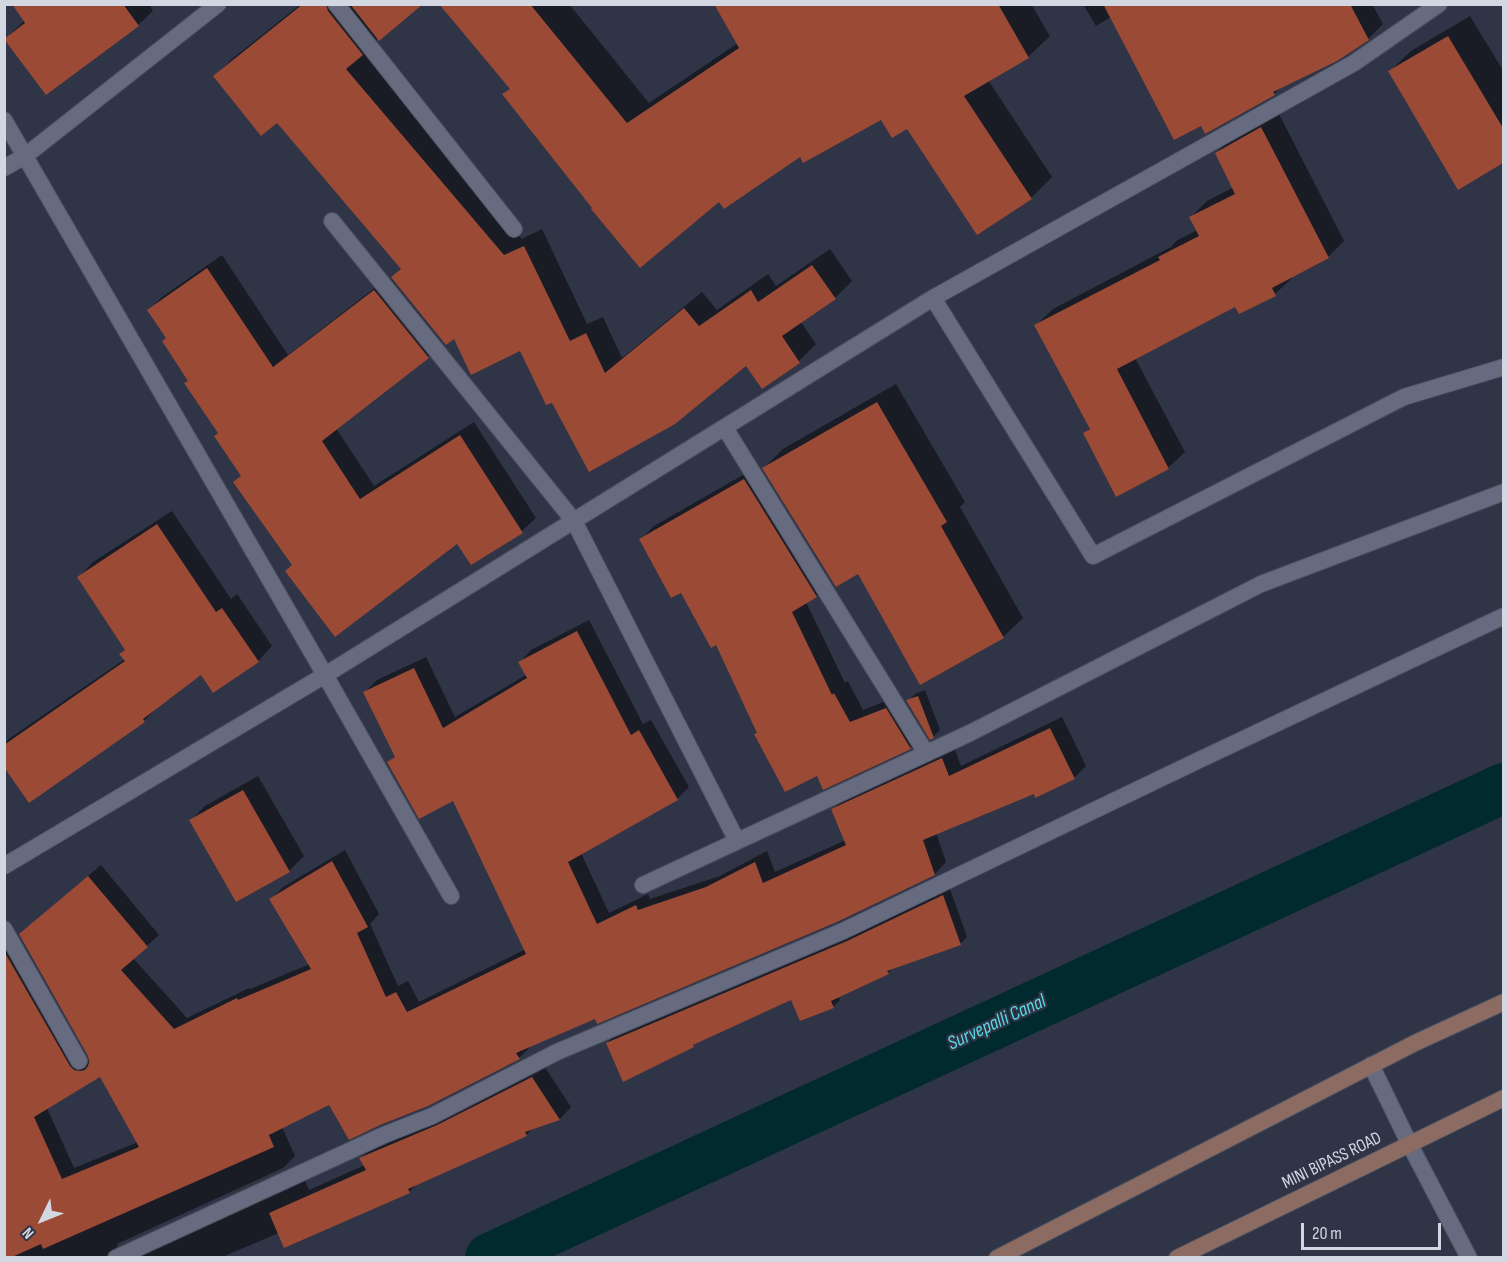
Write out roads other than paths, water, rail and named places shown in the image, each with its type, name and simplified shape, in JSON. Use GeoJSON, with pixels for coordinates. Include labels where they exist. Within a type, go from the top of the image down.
{"type":"FeatureCollection","features":[{"type":"Feature","properties":{"kind":"main road"},"geometry":{"type":"LineString","coordinates":[[997,1257],[1415,1042],[1503,1002]]}},
{"type":"Feature","properties":{"kind":"main road","name":"MINI BIPASS ROAD"},"geometry":{"type":"LineString","coordinates":[[1177,1257],[1503,1098]]}},
{"type":"Feature","properties":{"kind":"street"},"geometry":{"type":"LineString","coordinates":[[4,168],[25,156],[218,4]]}},
{"type":"Feature","properties":{"kind":"street"},"geometry":{"type":"LineString","coordinates":[[336,4],[514,229]]}},
{"type":"Feature","properties":{"kind":"street"},"geometry":{"type":"LineString","coordinates":[[4,866],[325,675],[933,298],[1353,63],[1439,4]]}},
{"type":"Feature","properties":{"kind":"street"},"geometry":{"type":"LineString","coordinates":[[4,120],[451,896]]}},
{"type":"Feature","properties":{"kind":"street"},"geometry":{"type":"LineString","coordinates":[[333,221],[574,521],[736,841]]}},
{"type":"Feature","properties":{"kind":"street"},"geometry":{"type":"LineString","coordinates":[[933,298],[1093,556],[1404,397],[1503,367]]}},
{"type":"Feature","properties":{"kind":"street"},"geometry":{"type":"LineString","coordinates":[[724,428],[926,753]]}},
{"type":"Feature","properties":{"kind":"street"},"geometry":{"type":"LineString","coordinates":[[643,885],[970,733],[1261,584],[1503,492]]}},
{"type":"Feature","properties":{"kind":"street"},"geometry":{"type":"LineString","coordinates":[[116,1257],[384,1134],[432,1116],[557,1052],[843,932],[1197,760],[1503,616]]}},
{"type":"Feature","properties":{"kind":"street"},"geometry":{"type":"LineString","coordinates":[[4,929],[79,1060]]}},
{"type":"Feature","properties":{"kind":"street"},"geometry":{"type":"LineString","coordinates":[[1371,1065],[1469,1257]]}},
{"type":"Feature","properties":{"kind":"waterway","name":"Survepalli Canal"},"geometry":{"type":"LineString","coordinates":[[490,1258],[1504,788]]}}]}
